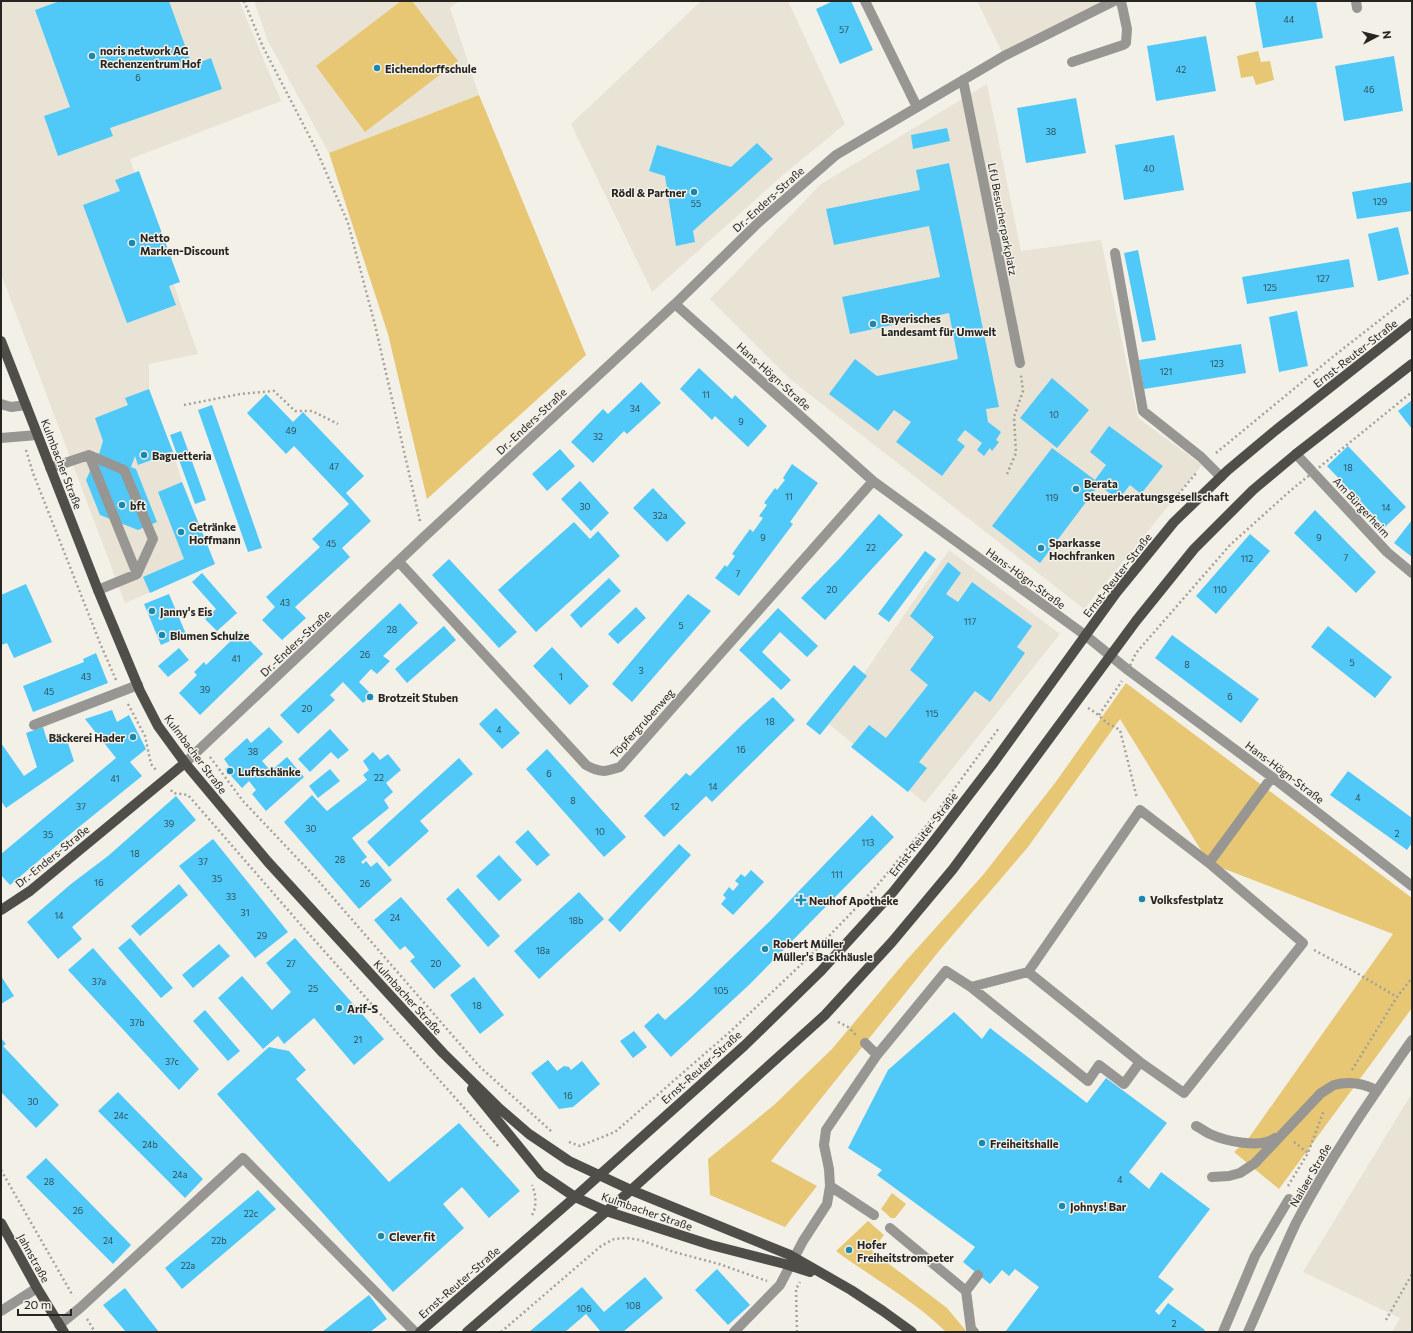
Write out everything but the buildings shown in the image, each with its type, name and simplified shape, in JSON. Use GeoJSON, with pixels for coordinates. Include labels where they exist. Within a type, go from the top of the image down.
{"type":"FeatureCollection","features":[{"type":"Feature","properties":{"kind":"main road","name":"Ernst-Reuter-Straße"},"geometry":{"type":"LineString","coordinates":[[420,1332],[600,1175],[755,1035],[801,991],[893,892],[933,842],[992,765],[1116,593],[1174,522],[1221,477],[1276,430],[1412,323]]}},
{"type":"Feature","properties":{"kind":"main road","name":"Kulmbacher Straße"},"geometry":{"type":"LineString","coordinates":[[1,341],[98,590],[138,685],[158,726],[185,763],[268,862],[443,1053],[500,1109],[529,1134],[569,1161],[631,1190],[772,1247],[807,1271],[832,1279]]}},
{"type":"Feature","properties":{"kind":"main road"},"geometry":{"type":"LineString","coordinates":[[467,1332],[631,1190],[825,1015],[892,942],[953,869],[1110,656],[1194,549],[1253,490],[1296,454],[1412,364]]}},
{"type":"Feature","properties":{"kind":"main road","name":"Dr.-Enders-Straße"},"geometry":{"type":"LineString","coordinates":[[1,910],[30,891],[185,763]]}},
{"type":"Feature","properties":{"kind":"main road","name":"Kulmbacher Straße"},"geometry":{"type":"LineString","coordinates":[[443,1053],[541,1174],[575,1197],[606,1211],[711,1245],[793,1262],[832,1279],[883,1311],[912,1332]]}},
{"type":"Feature","properties":{"kind":"main road","name":"Jahnstraße"},"geometry":{"type":"LineString","coordinates":[[1,1223],[62,1330]]}},
{"type":"Feature","properties":{"kind":"street"},"geometry":{"type":"LineString","coordinates":[[865,1],[917,107]]}},
{"type":"Feature","properties":{"kind":"street","name":"Dr.-Enders-Straße"},"geometry":{"type":"LineString","coordinates":[[185,763],[424,537],[675,304],[759,222],[836,155],[1004,56],[1114,1]]}},
{"type":"Feature","properties":{"kind":"street"},"geometry":{"type":"LineString","coordinates":[[1072,62],[1123,46],[1126,43],[1127,29],[1121,1]]}},
{"type":"Feature","properties":{"kind":"street","name":"LfU Besucherparkplatz"},"geometry":{"type":"LineString","coordinates":[[963,80],[1020,363]]}},
{"type":"Feature","properties":{"kind":"street"},"geometry":{"type":"LineString","coordinates":[[1115,253],[1143,411],[1206,462],[1221,477]]}},
{"type":"Feature","properties":{"kind":"street","name":"Hans-Högn-Straße"},"geometry":{"type":"LineString","coordinates":[[675,304],[873,481],[1085,635],[1110,656],[1127,673],[1272,776],[1412,886]]}},
{"type":"Feature","properties":{"kind":"street"},"geometry":{"type":"LineString","coordinates":[[1,404],[11,407],[26,406]]}},
{"type":"Feature","properties":{"kind":"street"},"geometry":{"type":"LineString","coordinates":[[1,438],[37,435]]}},
{"type":"Feature","properties":{"kind":"street","name":"Am Bürgerheim"},"geometry":{"type":"LineString","coordinates":[[1296,454],[1388,552],[1412,573]]}},
{"type":"Feature","properties":{"kind":"street"},"geometry":{"type":"LineString","coordinates":[[90,455],[137,574]]}},
{"type":"Feature","properties":{"kind":"street"},"geometry":{"type":"LineString","coordinates":[[50,468],[90,455],[124,470],[153,539],[137,574],[98,590]]}},
{"type":"Feature","properties":{"kind":"street","name":"Töpfergrubenweg"},"geometry":{"type":"LineString","coordinates":[[399,562],[586,765],[597,771],[607,772],[620,768],[873,481]]}},
{"type":"Feature","properties":{"kind":"street"},"geometry":{"type":"LineString","coordinates":[[34,725],[138,685]]}},
{"type":"Feature","properties":{"kind":"street"},"geometry":{"type":"LineString","coordinates":[[1208,864],[1272,776]]}},
{"type":"Feature","properties":{"kind":"street"},"geometry":{"type":"LineString","coordinates":[[971,987],[1028,972],[1140,810],[1303,943],[1184,1093],[1140,1062],[1028,972]]}},
{"type":"Feature","properties":{"kind":"street"},"geometry":{"type":"LineString","coordinates":[[734,1332],[780,1285],[803,1242],[827,1204],[830,1186],[829,1169],[824,1146],[826,1130],[877,1055],[946,971],[971,987],[1088,1081],[1099,1065],[1122,1086],[1140,1062]]}},
{"type":"Feature","properties":{"kind":"street","name":"Nailaer Straße"},"geometry":{"type":"LineString","coordinates":[[1248,1332],[1296,1223],[1327,1168],[1412,1040]]}},
{"type":"Feature","properties":{"kind":"street"},"geometry":{"type":"LineString","coordinates":[[865,1043],[877,1055]]}},
{"type":"Feature","properties":{"kind":"street"},"geometry":{"type":"LineString","coordinates":[[1212,1177],[1229,1176],[1240,1173],[1255,1163],[1321,1093],[1333,1086],[1344,1083],[1367,1085],[1377,1091]]}},
{"type":"Feature","properties":{"kind":"street"},"geometry":{"type":"LineString","coordinates":[[1196,1126],[1210,1134],[1253,1145],[1264,1144],[1273,1140],[1283,1132]]}},
{"type":"Feature","properties":{"kind":"street"},"geometry":{"type":"LineString","coordinates":[[62,1330],[80,1308],[243,1158],[415,1332]]}},
{"type":"Feature","properties":{"kind":"street"},"geometry":{"type":"LineString","coordinates":[[830,1186],[874,1215]]}},
{"type":"Feature","properties":{"kind":"street"},"geometry":{"type":"LineString","coordinates":[[1223,1332],[1255,1256],[1289,1199]]}},
{"type":"Feature","properties":{"kind":"street"},"geometry":{"type":"LineString","coordinates":[[890,1228],[966,1291],[971,1331]]}},
{"type":"Feature","properties":{"kind":"street"},"geometry":{"type":"LineString","coordinates":[[966,1291],[978,1275]]}},
{"type":"Feature","properties":{"kind":"street"},"geometry":{"type":"LineString","coordinates":[[1,1311],[37,1288]]}},
{"type":"Feature","properties":{"kind":"path"},"geometry":{"type":"LineString","coordinates":[[244,1],[263,47],[316,149],[348,223],[375,325],[424,537]]}},
{"type":"Feature","properties":{"kind":"path"},"geometry":{"type":"LineString","coordinates":[[1168,508],[1206,462],[1251,423],[1412,295]]}},
{"type":"Feature","properties":{"kind":"path"},"geometry":{"type":"LineString","coordinates":[[184,406],[240,394],[274,391],[295,411],[312,411],[338,424]]}},
{"type":"Feature","properties":{"kind":"path"},"geometry":{"type":"LineString","coordinates":[[1007,474],[1016,453],[1014,417],[1023,391]]}},
{"type":"Feature","properties":{"kind":"path"},"geometry":{"type":"LineString","coordinates":[[1127,673],[1136,653],[1230,545],[1313,472],[1412,392]]}},
{"type":"Feature","properties":{"kind":"path"},"geometry":{"type":"LineString","coordinates":[[1099,715],[1123,680]]}},
{"type":"Feature","properties":{"kind":"path"},"geometry":{"type":"LineString","coordinates":[[1107,722],[1120,730],[1140,810]]}},
{"type":"Feature","properties":{"kind":"path"},"geometry":{"type":"LineString","coordinates":[[566,1141],[580,1146],[615,1132],[732,1030],[808,958],[876,887],[930,820],[1001,726]]}},
{"type":"Feature","properties":{"kind":"path"},"geometry":{"type":"LineString","coordinates":[[202,747],[243,801],[315,876],[479,1066],[554,1133]]}},
{"type":"Feature","properties":{"kind":"path"},"geometry":{"type":"LineString","coordinates":[[1303,943],[1397,997]]}},
{"type":"Feature","properties":{"kind":"path"},"geometry":{"type":"LineString","coordinates":[[1344,1083],[1397,997],[1412,978]]}},
{"type":"Feature","properties":{"kind":"path"},"geometry":{"type":"LineString","coordinates":[[1283,1132],[1308,1153]]}},
{"type":"Feature","properties":{"kind":"path"},"geometry":{"type":"LineString","coordinates":[[1,1170],[95,1332]]}},
{"type":"Feature","properties":{"kind":"path"},"geometry":{"type":"LineString","coordinates":[[531,1183],[536,1200],[534,1211],[531,1216]]}},
{"type":"Feature","properties":{"kind":"path"},"geometry":{"type":"LineString","coordinates":[[501,1332],[601,1246],[614,1239],[627,1238],[640,1240],[674,1252],[719,1264],[796,1290]]}},
{"type":"Feature","properties":{"kind":"path"},"geometry":{"type":"LineString","coordinates":[[797,1332],[796,1290],[807,1271]]}},
{"type":"Feature","properties":{"kind":"path"},"geometry":{"type":"LineString","coordinates":[[1386,1320],[1412,1274]]}},
{"type":"Feature","properties":{"kind":"shaded area"},"geometry":{"type":"Polygon","coordinates":[[[1,1],[239,1],[281,101],[130,159],[198,354],[149,364],[149,389],[173,452],[182,482],[215,564],[125,603],[1,274],[1,1]]]}},
{"type":"Feature","properties":{"kind":"shaded area","name":"Eichendorffschule"},"geometry":{"type":"Polygon","coordinates":[[[254,1],[459,1],[450,8],[479,95],[329,153],[268,41],[254,1]]]}},
{"type":"Feature","properties":{"kind":"shaded area"},"geometry":{"type":"Polygon","coordinates":[[[401,1],[412,1],[458,61],[365,132],[316,66],[401,1]]]}},
{"type":"Feature","properties":{"kind":"shaded area"},"geometry":{"type":"Polygon","coordinates":[[[701,1],[788,1],[845,124],[783,175],[652,292],[571,124],[701,1]]]}},
{"type":"Feature","properties":{"kind":"shaded area"},"geometry":{"type":"Polygon","coordinates":[[[977,1],[1114,1],[1004,56],[977,1]]]}},
{"type":"Feature","properties":{"kind":"shaded area"},"geometry":{"type":"Polygon","coordinates":[[[1258,51],[1261,62],[1270,61],[1274,80],[1256,85],[1253,76],[1241,78],[1237,56],[1258,51]]]}},
{"type":"Feature","properties":{"kind":"shaded area"},"geometry":{"type":"Polygon","coordinates":[[[987,84],[1021,251],[1101,240],[1138,418],[1202,465],[1084,609],[790,379],[710,299],[821,184],[987,84]]]}},
{"type":"Feature","properties":{"kind":"shaded area"},"geometry":{"type":"Polygon","coordinates":[[[479,95],[586,355],[427,499],[388,334],[329,153],[479,95]]]}},
{"type":"Feature","properties":{"kind":"shaded area"},"geometry":{"type":"Polygon","coordinates":[[[949,550],[1060,634],[925,803],[829,724],[949,550]]]}},
{"type":"Feature","properties":{"kind":"shaded area"},"geometry":{"type":"Polygon","coordinates":[[[1126,683],[1412,898],[1412,1008],[1279,1189],[1234,1152],[1248,1139],[1393,934],[1209,863],[1120,719],[1028,847],[939,951],[771,1161],[817,1186],[785,1227],[710,1195],[708,1159],[774,1105],[832,1049],[904,963],[983,875],[1055,783],[1126,683]]]}},
{"type":"Feature","properties":{"kind":"shaded area"},"geometry":{"type":"Polygon","coordinates":[[[1412,1093],[1412,1332],[1392,1332],[1400,1318],[1303,1272],[1412,1093]]]}},
{"type":"Feature","properties":{"kind":"shaded area"},"geometry":{"type":"Polygon","coordinates":[[[892,1193],[906,1204],[895,1218],[891,1218],[881,1209],[892,1193]]]}},
{"type":"Feature","properties":{"kind":"shaded area"},"geometry":{"type":"Polygon","coordinates":[[[868,1221],[884,1235],[872,1251],[947,1308],[967,1332],[946,1332],[934,1320],[907,1299],[836,1251],[868,1221]]]}},
{"type":"Feature","properties":{"kind":"place","name":"noris network AG Rechenzentrum Hof"},"geometry":{"type":"Point","coordinates":[92,56]}},
{"type":"Feature","properties":{"kind":"place","name":"Eichendorffschule"},"geometry":{"type":"Point","coordinates":[377,68]}},
{"type":"Feature","properties":{"kind":"place","name":"Rödl & Partner"},"geometry":{"type":"Point","coordinates":[694,192]}},
{"type":"Feature","properties":{"kind":"place","name":"Netto Marken-Discount"},"geometry":{"type":"Point","coordinates":[132,243]}},
{"type":"Feature","properties":{"kind":"place","name":"Bayerisches Landesamt für Umwelt"},"geometry":{"type":"Point","coordinates":[873,324]}},
{"type":"Feature","properties":{"kind":"place","name":"Baguetteria"},"geometry":{"type":"Point","coordinates":[144,455]}},
{"type":"Feature","properties":{"kind":"place","name":"Berata Steuerberatungsgesellschaft"},"geometry":{"type":"Point","coordinates":[1076,489]}},
{"type":"Feature","properties":{"kind":"place","name":"bft"},"geometry":{"type":"Point","coordinates":[122,505]}},
{"type":"Feature","properties":{"kind":"place","name":"Getränke Hoffmann"},"geometry":{"type":"Point","coordinates":[181,532]}},
{"type":"Feature","properties":{"kind":"place","name":"Sparkasse Hochfranken"},"geometry":{"type":"Point","coordinates":[1041,548]}},
{"type":"Feature","properties":{"kind":"place","name":"Janny's Eis"},"geometry":{"type":"Point","coordinates":[152,611]}},
{"type":"Feature","properties":{"kind":"place","name":"Blumen Schulze"},"geometry":{"type":"Point","coordinates":[162,635]}},
{"type":"Feature","properties":{"kind":"place","name":"Brotzeit Stuben"},"geometry":{"type":"Point","coordinates":[370,697]}},
{"type":"Feature","properties":{"kind":"place","name":"Bäckerei Hader"},"geometry":{"type":"Point","coordinates":[133,737]}},
{"type":"Feature","properties":{"kind":"place","name":"Luftschänke"},"geometry":{"type":"Point","coordinates":[230,771]}},
{"type":"Feature","properties":{"kind":"place","name":"Volksfestplatz"},"geometry":{"type":"Point","coordinates":[1142,899]}},
{"type":"Feature","properties":{"kind":"place","name":"Neuhof Apotheke"},"geometry":{"type":"Point","coordinates":[801,900]}},
{"type":"Feature","properties":{"kind":"place","name":"Robert Müller Müller's Backhäusle"},"geometry":{"type":"Point","coordinates":[765,949]}},
{"type":"Feature","properties":{"kind":"place","name":"Arif-S"},"geometry":{"type":"Point","coordinates":[339,1008]}},
{"type":"Feature","properties":{"kind":"place","name":"Freiheitshalle"},"geometry":{"type":"Point","coordinates":[982,1143]}},
{"type":"Feature","properties":{"kind":"place","name":"Johnys! Bar"},"geometry":{"type":"Point","coordinates":[1062,1206]}},
{"type":"Feature","properties":{"kind":"place","name":"Clever fit"},"geometry":{"type":"Point","coordinates":[381,1236]}},
{"type":"Feature","properties":{"kind":"place","name":"Hofer Freiheitstrompeter"},"geometry":{"type":"Point","coordinates":[849,1250]}}]}
